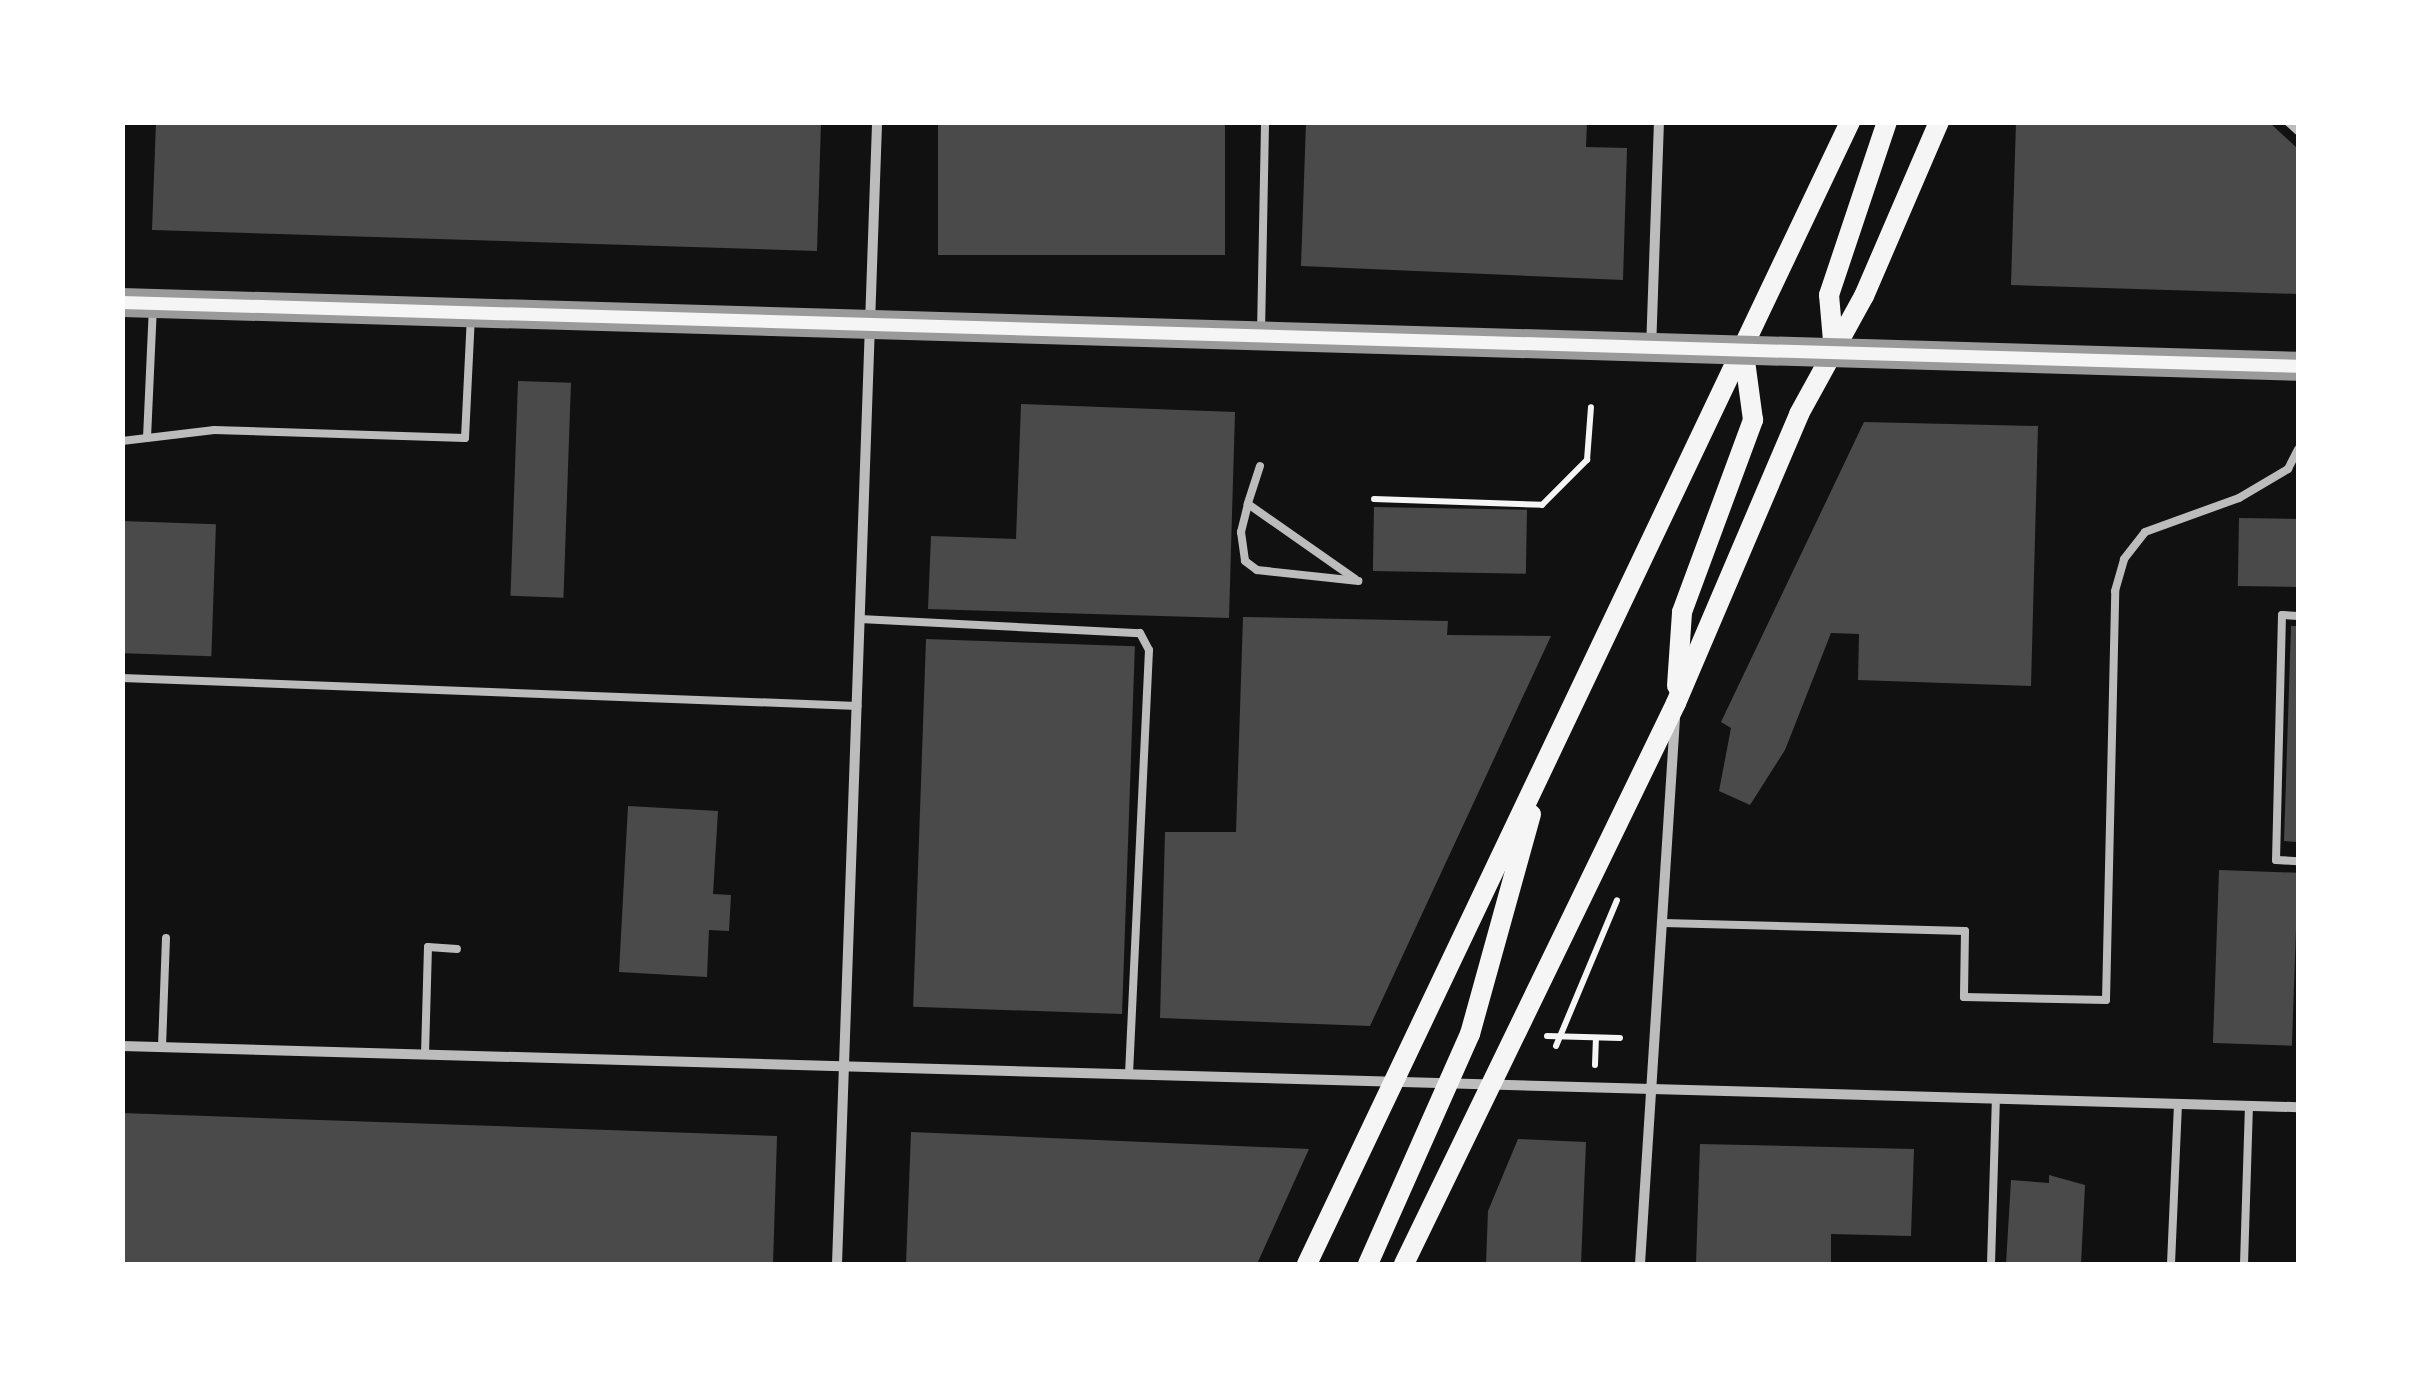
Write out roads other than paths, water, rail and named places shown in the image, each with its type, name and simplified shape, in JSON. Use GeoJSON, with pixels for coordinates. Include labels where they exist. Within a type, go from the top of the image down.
{"type":"FeatureCollection","features":[{"type":"Feature","properties":{"kind":"main road"},"geometry":{"type":"LineString","coordinates":[[1307,1264],[1390,1080],[1744,352],[1850,122]]}},
{"type":"Feature","properties":{"kind":"main road"},"geometry":{"type":"LineString","coordinates":[[1834,354],[1829,295],[1887,122]]}},
{"type":"Feature","properties":{"kind":"main road"},"geometry":{"type":"LineString","coordinates":[[1404,1264],[1488,1083],[1676,702],[1940,122]]}},
{"type":"Feature","properties":{"kind":"main road"},"geometry":{"type":"LineString","coordinates":[[122,302],[870,328],[2298,366]]}},
{"type":"Feature","properties":{"kind":"main road"},"geometry":{"type":"LineString","coordinates":[[1676,702],[1682,612],[1753,420],[1744,352]]}},
{"type":"Feature","properties":{"kind":"main road"},"geometry":{"type":"LineString","coordinates":[[1368,1264],[1451,1082],[1544,764]]}},
{"type":"Feature","properties":{"kind":"street"},"geometry":{"type":"LineString","coordinates":[[837,1264],[877,122]]}},
{"type":"Feature","properties":{"kind":"street"},"geometry":{"type":"LineString","coordinates":[[1651,350],[1659,122]]}},
{"type":"Feature","properties":{"kind":"street"},"geometry":{"type":"LineString","coordinates":[[1640,1264],[1646,1088],[1663,923],[1676,702]]}},
{"type":"Feature","properties":{"kind":"street"},"geometry":{"type":"LineString","coordinates":[[122,1046],[2298,1107]]}},
{"type":"Feature","properties":{"kind":"lane"},"geometry":{"type":"LineString","coordinates":[[1260,337],[1264,122]]}},
{"type":"Feature","properties":{"kind":"lane"},"geometry":{"type":"LineString","coordinates":[[2288,122],[2298,132]]}},
{"type":"Feature","properties":{"kind":"lane"},"geometry":{"type":"LineString","coordinates":[[146,438],[153,303]]}},
{"type":"Feature","properties":{"kind":"lane"},"geometry":{"type":"LineString","coordinates":[[122,441],[214,430],[465,438],[472,313]]}},
{"type":"Feature","properties":{"kind":"lane"},"geometry":{"type":"LineString","coordinates":[[1663,923],[1965,931],[1964,997],[2106,1000],[2115,591],[2124,560],[2145,532],[2238,498],[2288,468],[2298,448]]}},
{"type":"Feature","properties":{"kind":"lane"},"geometry":{"type":"LineString","coordinates":[[1248,504],[1358,581],[1257,570],[1245,561],[1241,532],[1248,504],[1260,466]]}},
{"type":"Feature","properties":{"kind":"lane"},"geometry":{"type":"LineString","coordinates":[[2298,616],[2282,615],[2276,860],[2298,861]]}},
{"type":"Feature","properties":{"kind":"lane"},"geometry":{"type":"LineString","coordinates":[[860,619],[1140,633],[1150,650],[1129,1073]]}},
{"type":"Feature","properties":{"kind":"lane"},"geometry":{"type":"LineString","coordinates":[[122,678],[857,706]]}},
{"type":"Feature","properties":{"kind":"lane"},"geometry":{"type":"LineString","coordinates":[[162,1047],[166,938]]}},
{"type":"Feature","properties":{"kind":"lane"},"geometry":{"type":"LineString","coordinates":[[426,1054],[428,947],[458,949]]}},
{"type":"Feature","properties":{"kind":"lane"},"geometry":{"type":"LineString","coordinates":[[1992,1264],[1996,1098]]}},
{"type":"Feature","properties":{"kind":"lane"},"geometry":{"type":"LineString","coordinates":[[2171,1264],[2178,1104]]}},
{"type":"Feature","properties":{"kind":"lane"},"geometry":{"type":"LineString","coordinates":[[2244,1264],[2249,1106]]}},
{"type":"Feature","properties":{"kind":"railway"},"geometry":{"type":"LineString","coordinates":[[122,292],[2298,356]]}},
{"type":"Feature","properties":{"kind":"railway"},"geometry":{"type":"LineString","coordinates":[[122,313],[2298,377]]}}]}
